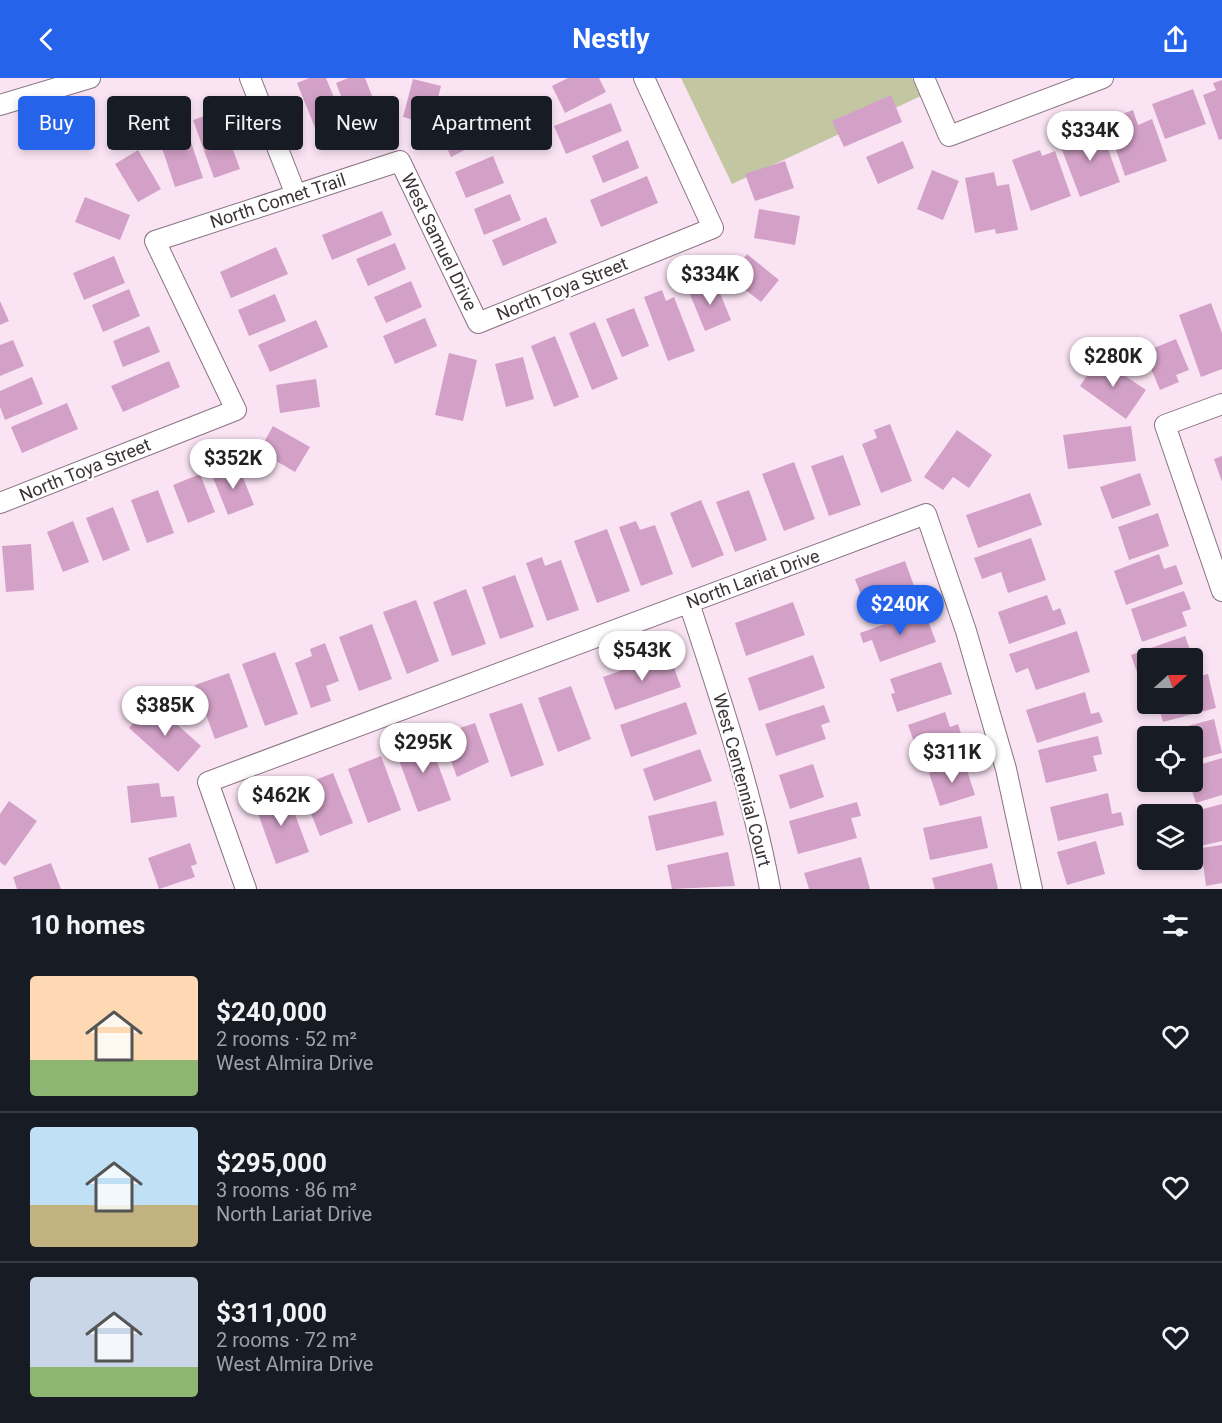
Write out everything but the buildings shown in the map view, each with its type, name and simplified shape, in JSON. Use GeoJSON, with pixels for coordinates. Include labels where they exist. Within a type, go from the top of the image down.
{"type":"FeatureCollection","features":[{"type":"Feature","properties":{"kind":"street"},"geometry":{"type":"LineString","coordinates":[[0,105],[90,78]]}},
{"type":"Feature","properties":{"kind":"street"},"geometry":{"type":"LineString","coordinates":[[250,78],[296,195]]}},
{"type":"Feature","properties":{"kind":"street","name":"North Toya Street"},"geometry":{"type":"LineString","coordinates":[[478,323],[713,228],[644,78]]}},
{"type":"Feature","properties":{"kind":"street"},"geometry":{"type":"LineString","coordinates":[[924,78],[949,136],[1103,78]]}},
{"type":"Feature","properties":{"kind":"street","name":"North Comet Trail"},"geometry":{"type":"LineString","coordinates":[[236,410],[155,242],[400,161]]}},
{"type":"Feature","properties":{"kind":"street","name":"West Samuel Drive"},"geometry":{"type":"LineString","coordinates":[[400,161],[478,323]]}},
{"type":"Feature","properties":{"kind":"street"},"geometry":{"type":"LineString","coordinates":[[1222,404],[1165,425],[1222,591]]}},
{"type":"Feature","properties":{"kind":"street","name":"North Toya Street"},"geometry":{"type":"LineString","coordinates":[[0,503],[236,410]]}},
{"type":"Feature","properties":{"kind":"street","name":"North Lariat Drive"},"geometry":{"type":"LineString","coordinates":[[246,889],[208,782],[926,514],[966,631],[1006,769],[1032,889]]}},
{"type":"Feature","properties":{"kind":"street","name":"West Centennial Court"},"geometry":{"type":"LineString","coordinates":[[688,603],[722,703],[764,856],[770,889]]}},
{"type":"Feature","properties":{"kind":"green space"},"geometry":{"type":"Polygon","coordinates":[[[681,78],[912,78],[921,96],[732,184],[681,78]]]}}]}
